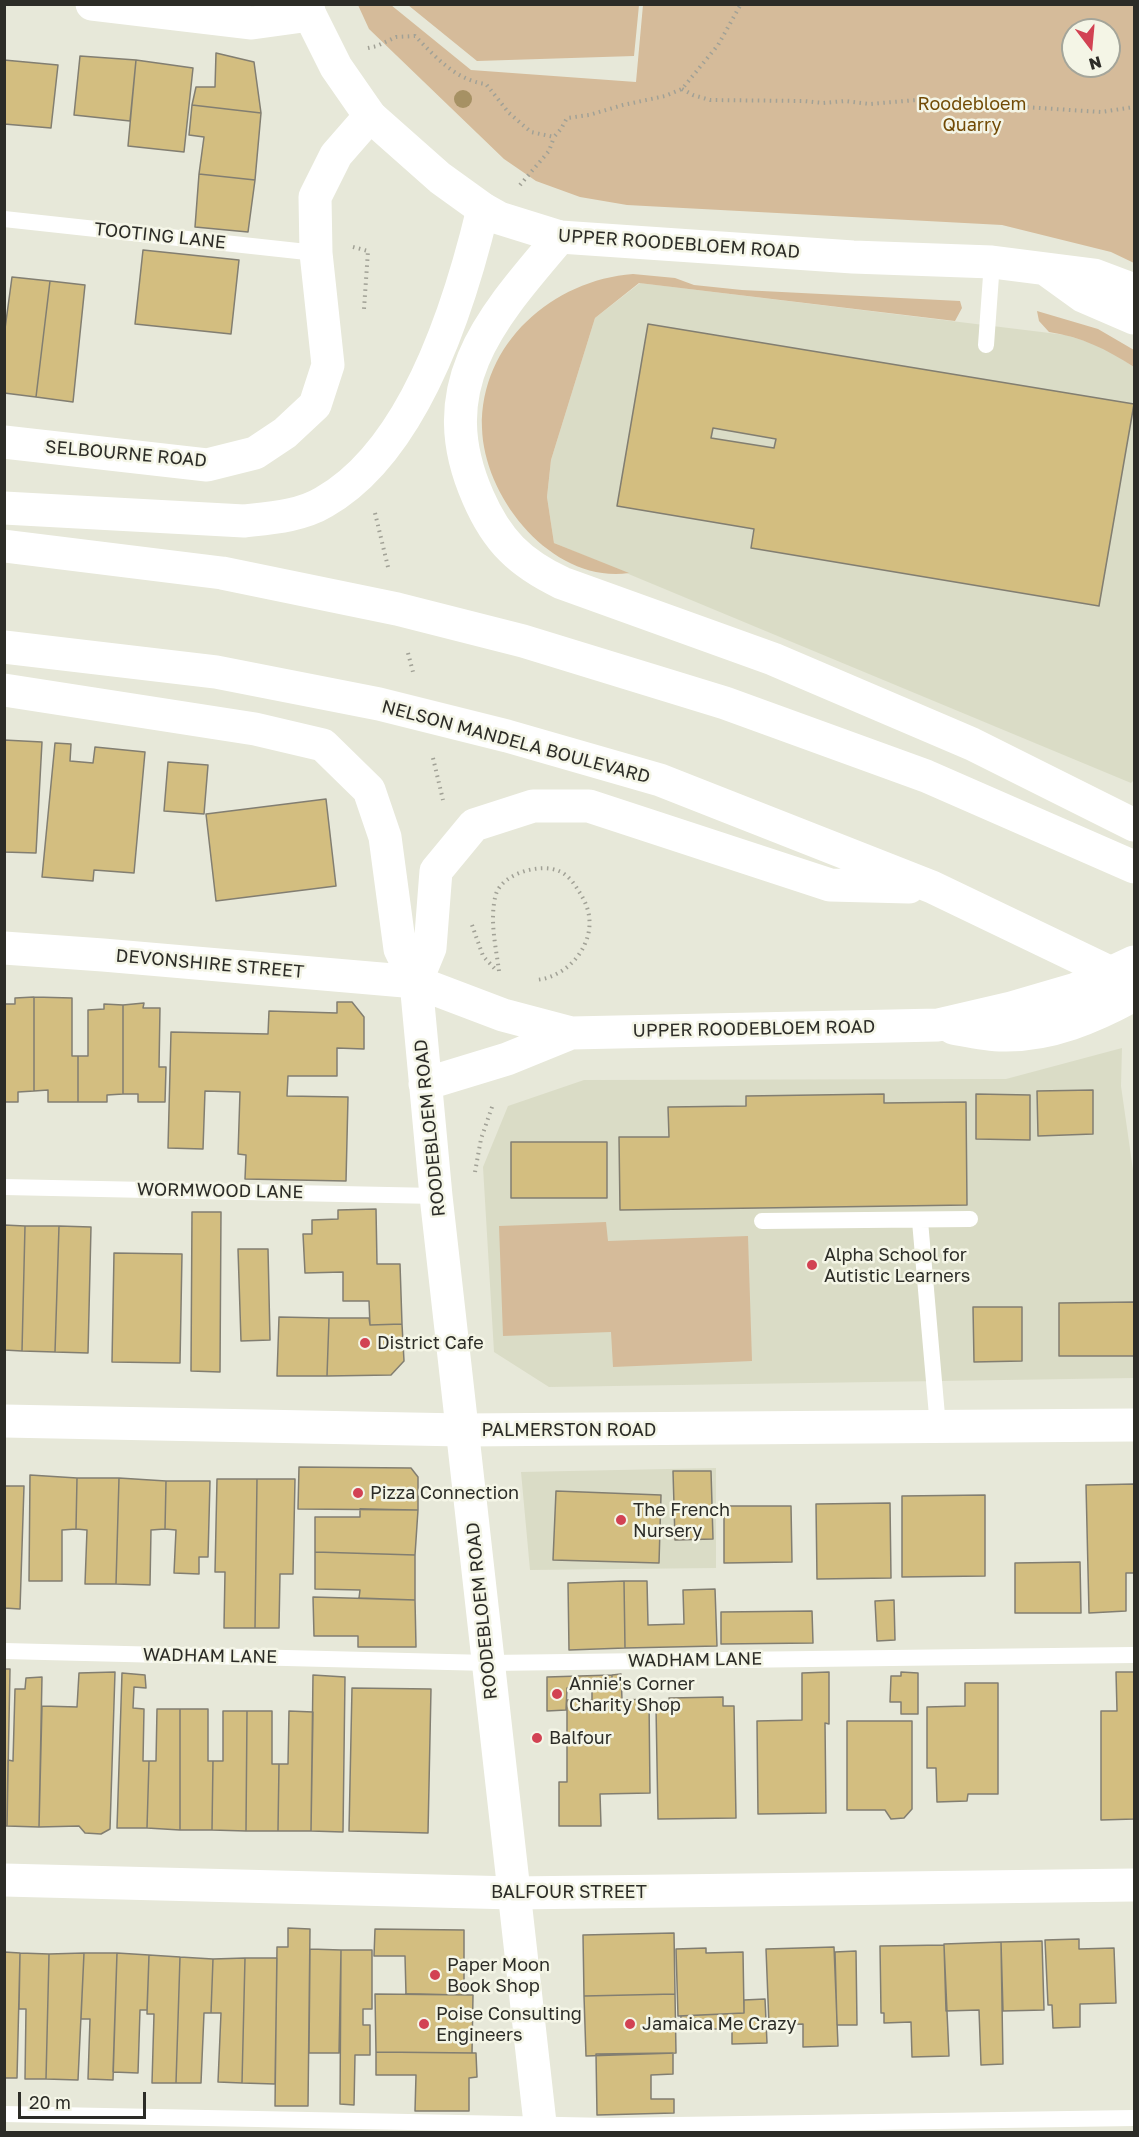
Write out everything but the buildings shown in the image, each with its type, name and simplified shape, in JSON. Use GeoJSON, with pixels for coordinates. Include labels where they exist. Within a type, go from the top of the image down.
{"type":"FeatureCollection","features":[{"type":"Feature","properties":{"kind":"main road"},"geometry":{"type":"LineString","coordinates":[[93,4],[252,23],[309,10]]}},
{"type":"Feature","properties":{"kind":"main road","name":"UPPER ROODEBLOEM ROAD"},"geometry":{"type":"LineString","coordinates":[[309,10],[329,55],[370,116],[440,178],[491,213],[560,237],[853,257],[992,262],[1094,275],[1134,290]]}},
{"type":"Feature","properties":{"kind":"main road","name":"SELBOURNE ROAD"},"geometry":{"type":"LineString","coordinates":[[4,442],[207,465],[255,453],[285,433],[315,405],[328,365],[316,253],[315,197],[336,155],[370,116]]}},
{"type":"Feature","properties":{"kind":"main road"},"geometry":{"type":"LineString","coordinates":[[4,508],[244,521],[283,516],[322,503],[365,471],[392,436],[415,398],[440,345],[491,213]]}},
{"type":"Feature","properties":{"kind":"main road"},"geometry":{"type":"LineString","coordinates":[[560,237],[494,318],[470,368],[462,396],[461,440],[472,483],[489,521],[502,539],[537,571],[562,583],[773,658],[972,744],[1134,825]]}},
{"type":"Feature","properties":{"kind":"main road","name":"UPPER ROODEBLOEM ROAD"},"geometry":{"type":"LineString","coordinates":[[1047,270],[1083,296],[1134,318]]}},
{"type":"Feature","properties":{"kind":"main road"},"geometry":{"type":"LineString","coordinates":[[4,546],[222,573],[397,609],[523,641],[725,703],[926,776],[1134,867]]}},
{"type":"Feature","properties":{"kind":"main road","name":"NELSON MANDELA BOULEVARD"},"geometry":{"type":"LineString","coordinates":[[4,647],[216,672],[379,704],[507,736],[660,780],[932,887],[1134,984]]}},
{"type":"Feature","properties":{"kind":"main road"},"geometry":{"type":"LineString","coordinates":[[4,690],[255,729],[323,745],[369,790],[385,837],[400,949],[416,982]]}},
{"type":"Feature","properties":{"kind":"main road"},"geometry":{"type":"LineString","coordinates":[[416,982],[430,948],[436,871],[474,825],[533,806],[589,806],[830,885],[932,887]]}},
{"type":"Feature","properties":{"kind":"main road","name":"DEVONSHIRE STREET"},"geometry":{"type":"LineString","coordinates":[[4,948],[416,982]]}},
{"type":"Feature","properties":{"kind":"main road","name":"UPPER ROODEBLOEM ROAD"},"geometry":{"type":"LineString","coordinates":[[938,1025],[1011,1008],[1076,989],[1134,962]]}},
{"type":"Feature","properties":{"kind":"main road","name":"UPPER ROODEBLOEM ROAD"},"geometry":{"type":"LineString","coordinates":[[416,982],[503,1016],[571,1033],[938,1025],[1002,1035],[1030,1034],[1098,1015],[1134,995]]}},
{"type":"Feature","properties":{"kind":"main road","name":"ROODEBLOEM ROAD"},"geometry":{"type":"LineString","coordinates":[[416,982],[436,1196],[540,2129]]}},
{"type":"Feature","properties":{"kind":"main road","name":"UPPER ROODEBLOEM ROAD"},"geometry":{"type":"LineString","coordinates":[[425,1084],[507,1059],[571,1033]]}},
{"type":"Feature","properties":{"kind":"main road","name":"PALMERSTON ROAD"},"geometry":{"type":"LineString","coordinates":[[4,1422],[462,1430],[1134,1425]]}},
{"type":"Feature","properties":{"kind":"main road","name":"BALFOUR STREET"},"geometry":{"type":"LineString","coordinates":[[4,1880],[513,1893],[1134,1886]]}},
{"type":"Feature","properties":{"kind":"lane","name":"TOOTING LANE"},"geometry":{"type":"LineString","coordinates":[[4,219],[316,253]]}},
{"type":"Feature","properties":{"kind":"lane"},"geometry":{"type":"LineString","coordinates":[[986,345],[992,262]]}},
{"type":"Feature","properties":{"kind":"lane","name":"WORMWOOD LANE"},"geometry":{"type":"LineString","coordinates":[[4,1187],[436,1196]]}},
{"type":"Feature","properties":{"kind":"lane"},"geometry":{"type":"LineString","coordinates":[[762,1221],[970,1220]]}},
{"type":"Feature","properties":{"kind":"lane"},"geometry":{"type":"LineString","coordinates":[[920,1221],[938,1427]]}},
{"type":"Feature","properties":{"kind":"lane","name":"WADHAM LANE"},"geometry":{"type":"LineString","coordinates":[[4,1652],[488,1663],[1134,1655]]}},
{"type":"Feature","properties":{"kind":"lane"},"geometry":{"type":"LineString","coordinates":[[4,2114],[540,2129],[1134,2118]]}},
{"type":"Feature","properties":{"kind":"path"},"geometry":{"type":"LineString","coordinates":[[491,213],[506,202],[549,151],[554,137],[567,118],[589,115],[665,96],[682,89],[718,45],[741,4]]}},
{"type":"Feature","properties":{"kind":"path"},"geometry":{"type":"LineString","coordinates":[[329,55],[377,46],[396,37],[415,36],[439,62],[458,75],[474,83],[486,84],[509,113],[531,132],[554,137]]}},
{"type":"Feature","properties":{"kind":"path"},"geometry":{"type":"LineString","coordinates":[[682,89],[710,100],[823,103],[845,101],[870,104],[917,100],[1101,112],[1134,107]]}},
{"type":"Feature","properties":{"kind":"path"},"geometry":{"type":"LineString","coordinates":[[347,244],[368,251],[363,318]]}},
{"type":"Feature","properties":{"kind":"path"},"geometry":{"type":"LineString","coordinates":[[499,973],[493,919],[497,892],[512,876],[534,868],[559,871],[573,881]]}},
{"type":"Feature","properties":{"kind":"path"},"geometry":{"type":"LineString","coordinates":[[474,1177],[481,1139],[495,1100]]}},
{"type":"Feature","properties":{"kind":"shaded area"},"geometry":{"type":"Polygon","coordinates":[[[640,283],[1066,335],[1104,347],[1134,367],[1134,780],[1131,783],[554,543],[547,497],[551,460],[595,318],[640,283]]]}},
{"type":"Feature","properties":{"kind":"shaded area","name":"Alpha School for Autistic Learners"},"geometry":{"type":"Polygon","coordinates":[[[1122,1048],[1121,1086],[1134,1177],[1134,1378],[549,1387],[494,1352],[483,1167],[508,1106],[584,1080],[1006,1079],[1122,1048]]]}},
{"type":"Feature","properties":{"kind":"shaded area","name":"The French Nursery"},"geometry":{"type":"Polygon","coordinates":[[[716,1468],[716,1568],[530,1570],[521,1472],[716,1468]]]}},
{"type":"Feature","properties":{"kind":"green space","name":"Roodebloem Quarry"},"geometry":{"type":"Polygon","coordinates":[[[358,5],[391,5],[471,70],[636,82],[643,5],[1134,5],[1134,263],[1111,252],[1002,225],[627,205],[580,197],[536,181],[504,159],[369,29],[358,5]]]}},
{"type":"Feature","properties":{"kind":"green space"},"geometry":{"type":"Polygon","coordinates":[[[408,5],[639,5],[634,56],[477,61],[408,5]]]}},
{"type":"Feature","properties":{"kind":"green space"},"geometry":{"type":"Polygon","coordinates":[[[633,274],[675,278],[694,285],[742,290],[960,301],[962,308],[955,321],[639,283],[595,318],[551,460],[547,497],[554,543],[629,573],[601,573],[574,565],[550,551],[528,531],[509,508],[495,482],[486,455],[482,428],[485,397],[494,369],[508,344],[527,321],[550,303],[575,289],[603,279],[633,274]]]}},
{"type":"Feature","properties":{"kind":"green space"},"geometry":{"type":"Polygon","coordinates":[[[1037,311],[1098,329],[1134,350],[1134,367],[1093,345],[1049,332],[1039,321],[1037,311]]]}},
{"type":"Feature","properties":{"kind":"green space"},"geometry":{"type":"Polygon","coordinates":[[[606,1222],[608,1241],[748,1236],[752,1361],[613,1367],[611,1332],[503,1336],[499,1226],[606,1222]]]}},
{"type":"Feature","properties":{"kind":"place","name":"Alpha School for Autistic Learners"},"geometry":{"type":"Point","coordinates":[812,1265]}},
{"type":"Feature","properties":{"kind":"place","name":"District Cafe"},"geometry":{"type":"Point","coordinates":[365,1343]}},
{"type":"Feature","properties":{"kind":"place","name":"Pizza Connection"},"geometry":{"type":"Point","coordinates":[358,1493]}},
{"type":"Feature","properties":{"kind":"place","name":"The French Nursery"},"geometry":{"type":"Point","coordinates":[621,1520]}},
{"type":"Feature","properties":{"kind":"place","name":"Annie's Corner Charity Shop"},"geometry":{"type":"Point","coordinates":[557,1694]}},
{"type":"Feature","properties":{"kind":"place","name":"Balfour"},"geometry":{"type":"Point","coordinates":[537,1738]}},
{"type":"Feature","properties":{"kind":"place","name":"Paper Moon Book Shop"},"geometry":{"type":"Point","coordinates":[435,1975]}},
{"type":"Feature","properties":{"kind":"place","name":"Poise Consulting Engineers"},"geometry":{"type":"Point","coordinates":[424,2024]}},
{"type":"Feature","properties":{"kind":"place","name":"Jamaica Me Crazy"},"geometry":{"type":"Point","coordinates":[630,2024]}}]}
